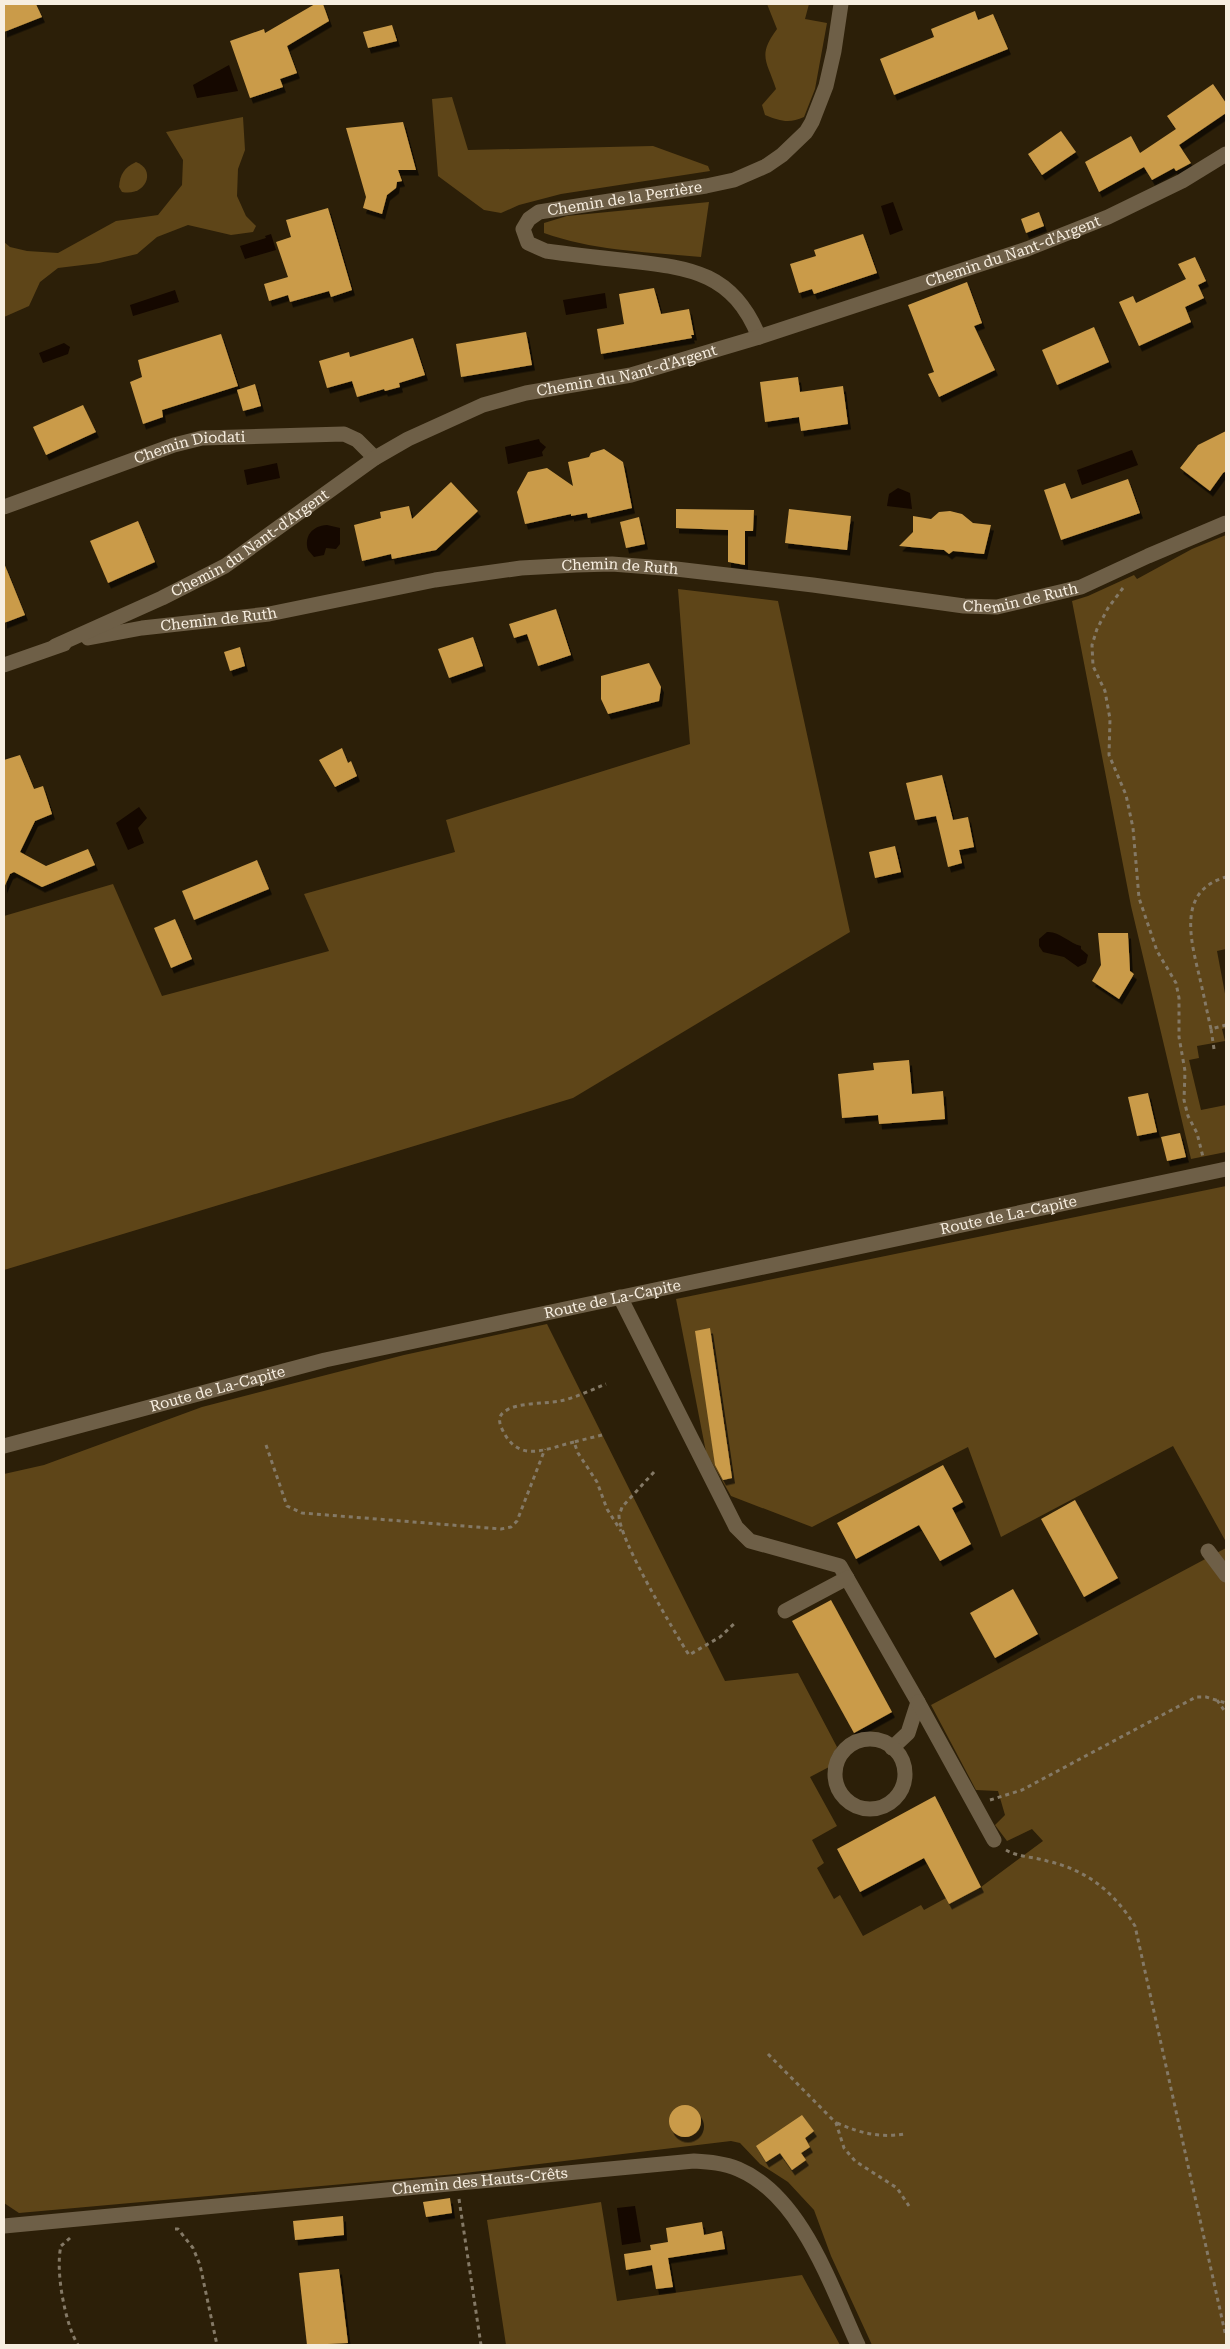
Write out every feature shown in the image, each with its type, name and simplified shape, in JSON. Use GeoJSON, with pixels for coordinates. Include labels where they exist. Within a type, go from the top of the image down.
{"type":"FeatureCollection","features":[{"type":"Feature","properties":{"kind":"street","name":"Chemin de la Perrière"},"geometry":{"type":"LineString","coordinates":[[759,337],[741,302],[730,292],[699,274],[674,266],[546,251],[528,243],[523,229],[526,222],[539,212],[734,180],[766,166],[782,155],[806,132],[818,107],[826,86],[834,51],[841,4]]}},
{"type":"Feature","properties":{"kind":"street","name":"Chemin du Nant-d'Argent"},"geometry":{"type":"LineString","coordinates":[[55,646],[162,598],[225,566],[375,458],[408,439],[490,403],[526,393],[631,375],[759,337],[1027,249],[1108,217],[1182,181],[1226,154]]}},
{"type":"Feature","properties":{"kind":"street","name":"Chemin Diodati"},"geometry":{"type":"LineString","coordinates":[[4,507],[174,445],[202,438],[344,434],[362,444],[375,458]]}},
{"type":"Feature","properties":{"kind":"street","name":"Chemin de Ruth"},"geometry":{"type":"LineString","coordinates":[[4,665],[55,646],[142,628],[279,612],[385,588],[521,568],[612,564],[676,569],[813,585],[964,606],[997,607],[1081,587],[1226,523]]}},
{"type":"Feature","properties":{"kind":"street","name":"Route de La-Capite"},"geometry":{"type":"LineString","coordinates":[[4,1446],[325,1360],[1226,1169]]}},
{"type":"Feature","properties":{"kind":"street"},"geometry":{"type":"LineString","coordinates":[[620,1297],[736,1528],[750,1541],[840,1566],[994,1840]]}},
{"type":"Feature","properties":{"kind":"street"},"geometry":{"type":"LineString","coordinates":[[1208,1551],[1226,1575]]}},
{"type":"Feature","properties":{"kind":"street"},"geometry":{"type":"LineString","coordinates":[[785,1611],[847,1578]]}},
{"type":"Feature","properties":{"kind":"street"},"geometry":{"type":"LineString","coordinates":[[892,1748],[908,1733],[918,1702]]}},
{"type":"Feature","properties":{"kind":"street"},"geometry":{"type":"LineString","coordinates":[[865,1740],[884,1742],[892,1748],[902,1760],[904,1768],[903,1783],[899,1794],[890,1803],[875,1808],[862,1808],[850,1802],[839,1791],[836,1778],[837,1765],[843,1752],[853,1744],[865,1740]]}},
{"type":"Feature","properties":{"kind":"street","name":"Chemin des Hauts-Crêts"},"geometry":{"type":"LineString","coordinates":[[4,2226],[694,2161],[712,2162],[738,2169],[766,2187],[791,2212],[821,2265],[858,2345]]}},
{"type":"Feature","properties":{"kind":"path"},"geometry":{"type":"LineString","coordinates":[[1128,583],[1116,596],[1100,622],[1092,645],[1093,666],[1105,691],[1110,719],[1110,755],[1126,795],[1133,828],[1139,898],[1157,951],[1176,984],[1179,998],[1178,1037],[1185,1071],[1184,1100],[1188,1116],[1201,1145],[1207,1172]]}},
{"type":"Feature","properties":{"kind":"path"},"geometry":{"type":"LineString","coordinates":[[1214,1049],[1191,937],[1192,912],[1197,897],[1206,886],[1226,877]]}},
{"type":"Feature","properties":{"kind":"path"},"geometry":{"type":"LineString","coordinates":[[1211,1029],[1226,1025]]}},
{"type":"Feature","properties":{"kind":"path"},"geometry":{"type":"LineString","coordinates":[[602,1435],[532,1452],[520,1451],[504,1435],[499,1423],[500,1416],[505,1411],[535,1403],[562,1401],[606,1384]]}},
{"type":"Feature","properties":{"kind":"path"},"geometry":{"type":"LineString","coordinates":[[574,1442],[578,1453],[597,1482],[607,1509],[624,1536],[669,1624],[689,1655],[720,1637],[735,1623]]}},
{"type":"Feature","properties":{"kind":"path"},"geometry":{"type":"LineString","coordinates":[[266,1445],[287,1506],[302,1513],[501,1529],[511,1527],[517,1521],[545,1449]]}},
{"type":"Feature","properties":{"kind":"path"},"geometry":{"type":"LineString","coordinates":[[624,1536],[619,1514],[622,1507],[654,1472]]}},
{"type":"Feature","properties":{"kind":"path"},"geometry":{"type":"LineString","coordinates":[[974,1804],[1022,1790],[1196,1697],[1201,1696],[1226,1703]]}},
{"type":"Feature","properties":{"kind":"path"},"geometry":{"type":"LineString","coordinates":[[1216,1700],[1226,1713]]}},
{"type":"Feature","properties":{"kind":"path"},"geometry":{"type":"LineString","coordinates":[[994,1840],[1008,1851],[1050,1861],[1096,1881],[1113,1895],[1135,1926],[1226,2337]]}},
{"type":"Feature","properties":{"kind":"path"},"geometry":{"type":"LineString","coordinates":[[768,2054],[836,2123],[871,2135],[890,2136],[904,2134]]}},
{"type":"Feature","properties":{"kind":"path"},"geometry":{"type":"LineString","coordinates":[[836,2123],[844,2148],[855,2161],[896,2188],[909,2206]]}},
{"type":"Feature","properties":{"kind":"path"},"geometry":{"type":"LineString","coordinates":[[457,2183],[481,2345]]}},
{"type":"Feature","properties":{"kind":"path"},"geometry":{"type":"LineString","coordinates":[[168,2229],[178,2228],[193,2248],[200,2264],[217,2345]]}},
{"type":"Feature","properties":{"kind":"path"},"geometry":{"type":"LineString","coordinates":[[78,2345],[70,2333],[65,2310],[59,2253],[65,2241],[70,2237],[80,2236]]}},
{"type":"Feature","properties":{"kind":"shaded area"},"geometry":{"type":"Polygon","coordinates":[[[767,4],[809,4],[805,19],[827,23],[815,89],[804,117],[794,120],[780,120],[765,115],[762,105],[776,89],[767,65],[766,52],[767,46],[777,29],[767,4]]]}},
{"type":"Feature","properties":{"kind":"shaded area"},"geometry":{"type":"Polygon","coordinates":[[[229,65],[238,91],[197,98],[193,85],[229,65]]]}},
{"type":"Feature","properties":{"kind":"shaded area"},"geometry":{"type":"Polygon","coordinates":[[[452,97],[468,150],[653,146],[708,166],[710,171],[561,194],[519,205],[501,213],[484,210],[438,176],[432,99],[452,97]]]}},
{"type":"Feature","properties":{"kind":"shaded area"},"geometry":{"type":"Polygon","coordinates":[[[243,117],[245,150],[238,169],[237,196],[246,216],[256,226],[253,232],[231,235],[188,225],[157,237],[137,254],[99,263],[58,268],[40,282],[29,306],[4,317],[4,242],[10,247],[27,251],[58,253],[116,221],[158,215],[182,185],[183,160],[166,132],[243,117]]]}},
{"type":"Feature","properties":{"kind":"shaded area"},"geometry":{"type":"Polygon","coordinates":[[[136,162],[146,171],[146,182],[137,191],[122,192],[119,187],[120,178],[128,167],[136,162]]]}},
{"type":"Feature","properties":{"kind":"shaded area"},"geometry":{"type":"Polygon","coordinates":[[[709,202],[701,257],[582,244],[544,233],[544,223],[567,216],[709,202]]]}},
{"type":"Feature","properties":{"kind":"shaded area"},"geometry":{"type":"Polygon","coordinates":[[[893,202],[903,230],[890,235],[881,206],[893,202]]]}},
{"type":"Feature","properties":{"kind":"shaded area"},"geometry":{"type":"Polygon","coordinates":[[[271,234],[276,250],[245,259],[240,246],[266,238],[265,236],[271,234]]]}},
{"type":"Feature","properties":{"kind":"shaded area"},"geometry":{"type":"Polygon","coordinates":[[[175,290],[179,302],[133,316],[130,305],[175,290]]]}},
{"type":"Feature","properties":{"kind":"shaded area"},"geometry":{"type":"Polygon","coordinates":[[[605,293],[607,308],[566,315],[563,300],[605,293]]]}},
{"type":"Feature","properties":{"kind":"shaded area"},"geometry":{"type":"Polygon","coordinates":[[[64,343],[70,347],[68,354],[43,363],[39,353],[64,343]]]}},
{"type":"Feature","properties":{"kind":"shaded area"},"geometry":{"type":"Polygon","coordinates":[[[539,439],[546,447],[542,452],[543,456],[508,464],[505,447],[539,439]]]}},
{"type":"Feature","properties":{"kind":"shaded area"},"geometry":{"type":"Polygon","coordinates":[[[1132,450],[1138,465],[1082,485],[1077,470],[1132,450]]]}},
{"type":"Feature","properties":{"kind":"shaded area"},"geometry":{"type":"Polygon","coordinates":[[[277,463],[280,478],[247,485],[244,470],[277,463]]]}},
{"type":"Feature","properties":{"kind":"shaded area"},"geometry":{"type":"Polygon","coordinates":[[[898,488],[910,493],[912,509],[887,506],[889,494],[898,488]]]}},
{"type":"Feature","properties":{"kind":"shaded area"},"geometry":{"type":"Polygon","coordinates":[[[327,525],[340,528],[340,544],[336,549],[326,548],[324,555],[314,557],[308,550],[308,536],[317,527],[327,525]]]}},
{"type":"Feature","properties":{"kind":"shaded area"},"geometry":{"type":"Polygon","coordinates":[[[1226,535],[1226,949],[1217,951],[1226,999],[1226,1028],[1222,1029],[1225,1041],[1197,1046],[1199,1058],[1189,1060],[1201,1110],[1226,1105],[1226,1152],[1191,1159],[1131,906],[1072,601],[1088,596],[1134,575],[1137,579],[1192,549],[1226,535]]]}},
{"type":"Feature","properties":{"kind":"shaded area"},"geometry":{"type":"Polygon","coordinates":[[[678,589],[778,601],[850,932],[573,1098],[4,1270],[4,916],[113,884],[162,996],[329,951],[304,894],[455,852],[446,820],[690,744],[678,589]]]}},
{"type":"Feature","properties":{"kind":"shaded area"},"geometry":{"type":"Polygon","coordinates":[[[139,807],[147,818],[138,828],[144,843],[128,850],[116,823],[139,807]]]}},
{"type":"Feature","properties":{"kind":"shaded area"},"geometry":{"type":"Polygon","coordinates":[[[1047,932],[1056,933],[1081,946],[1081,949],[1088,955],[1086,963],[1078,967],[1064,957],[1043,952],[1039,946],[1039,939],[1047,932]]]}},
{"type":"Feature","properties":{"kind":"shaded area"},"geometry":{"type":"Polygon","coordinates":[[[1226,1186],[1226,1542],[1173,1446],[1001,1537],[968,1447],[812,1527],[731,1496],[706,1452],[676,1299],[1226,1186]]]}},
{"type":"Feature","properties":{"kind":"shaded area"},"geometry":{"type":"Polygon","coordinates":[[[547,1324],[725,1681],[798,1673],[837,1747],[831,1757],[829,1767],[810,1777],[837,1826],[812,1840],[824,1863],[817,1868],[834,1899],[840,1895],[863,1936],[921,1905],[924,1910],[946,1898],[949,1904],[981,1887],[1043,1841],[1032,1829],[1007,1841],[995,1825],[1005,1815],[998,1791],[976,1790],[931,1705],[1226,1548],[1226,2345],[872,2345],[831,2256],[814,2210],[788,2182],[760,2164],[740,2143],[731,2141],[456,2174],[19,2213],[4,2203],[4,1474],[44,1465],[202,1407],[404,1355],[547,1324]]]}},
{"type":"Feature","properties":{"kind":"shaded area"},"geometry":{"type":"Polygon","coordinates":[[[601,2202],[617,2301],[802,2275],[840,2345],[506,2345],[487,2220],[601,2202]]]}},
{"type":"Feature","properties":{"kind":"shaded area"},"geometry":{"type":"Polygon","coordinates":[[[635,2206],[641,2242],[622,2245],[617,2208],[635,2206]]]}},
{"type":"Feature","properties":{"kind":"building"},"geometry":{"type":"Polygon","coordinates":[[[4,4],[36,4],[42,17],[4,32],[4,4]]]}},
{"type":"Feature","properties":{"kind":"building"},"geometry":{"type":"Polygon","coordinates":[[[315,4],[323,4],[329,21],[287,46],[297,73],[280,79],[283,87],[250,98],[230,41],[264,29],[265,33],[315,4]]]}},
{"type":"Feature","properties":{"kind":"building"},"geometry":{"type":"Polygon","coordinates":[[[975,11],[978,20],[993,14],[1008,49],[894,95],[880,59],[934,37],[931,29],[975,11]]]}},
{"type":"Feature","properties":{"kind":"building"},"geometry":{"type":"Polygon","coordinates":[[[392,25],[397,41],[368,48],[363,32],[392,25]]]}},
{"type":"Feature","properties":{"kind":"building"},"geometry":{"type":"Polygon","coordinates":[[[1213,84],[1226,103],[1226,113],[1179,145],[1191,163],[1176,171],[1174,168],[1152,180],[1144,167],[1099,192],[1085,162],[1131,136],[1140,153],[1176,129],[1167,116],[1213,84]]]}},
{"type":"Feature","properties":{"kind":"building"},"geometry":{"type":"Polygon","coordinates":[[[403,122],[416,170],[398,170],[402,181],[397,182],[396,188],[387,195],[382,214],[363,208],[366,197],[346,128],[403,122]]]}},
{"type":"Feature","properties":{"kind":"building"},"geometry":{"type":"Polygon","coordinates":[[[1061,131],[1076,152],[1042,175],[1028,154],[1061,131]]]}},
{"type":"Feature","properties":{"kind":"building"},"geometry":{"type":"Polygon","coordinates":[[[328,208],[352,290],[331,297],[329,291],[290,302],[288,295],[269,301],[264,284],[288,277],[276,242],[291,237],[286,220],[328,208]]]}},
{"type":"Feature","properties":{"kind":"building"},"geometry":{"type":"Polygon","coordinates":[[[1039,212],[1044,226],[1026,233],[1021,219],[1039,212]]]}},
{"type":"Feature","properties":{"kind":"building"},"geometry":{"type":"Polygon","coordinates":[[[863,234],[877,273],[814,294],[812,289],[799,293],[790,264],[816,256],[814,250],[863,234]]]}},
{"type":"Feature","properties":{"kind":"building"},"geometry":{"type":"Polygon","coordinates":[[[1195,257],[1206,281],[1198,285],[1204,298],[1185,307],[1191,322],[1139,346],[1119,302],[1133,296],[1136,303],[1186,279],[1178,264],[1195,257]]]}},
{"type":"Feature","properties":{"kind":"building"},"geometry":{"type":"Polygon","coordinates":[[[967,282],[982,323],[974,326],[995,370],[939,397],[928,374],[934,372],[908,305],[967,282]]]}},
{"type":"Feature","properties":{"kind":"building"},"geometry":{"type":"Polygon","coordinates":[[[654,288],[661,314],[689,309],[694,335],[691,335],[692,338],[601,354],[597,329],[624,324],[619,294],[654,288]]]}},
{"type":"Feature","properties":{"kind":"building"},"geometry":{"type":"Polygon","coordinates":[[[1094,327],[1109,362],[1057,385],[1042,350],[1094,327]]]}},
{"type":"Feature","properties":{"kind":"building"},"geometry":{"type":"Polygon","coordinates":[[[526,332],[532,365],[461,377],[456,344],[526,332]]]}},
{"type":"Feature","properties":{"kind":"building"},"geometry":{"type":"Polygon","coordinates":[[[221,334],[238,386],[162,410],[163,417],[143,424],[130,382],[142,377],[138,360],[221,334]]]}},
{"type":"Feature","properties":{"kind":"building"},"geometry":{"type":"Polygon","coordinates":[[[413,338],[425,375],[399,383],[400,387],[385,391],[384,389],[357,397],[352,381],[327,388],[319,361],[349,352],[350,357],[413,338]]]}},
{"type":"Feature","properties":{"kind":"building"},"geometry":{"type":"Polygon","coordinates":[[[798,377],[800,392],[843,386],[848,424],[801,431],[799,417],[765,422],[760,382],[798,377]]]}},
{"type":"Feature","properties":{"kind":"building"},"geometry":{"type":"Polygon","coordinates":[[[255,384],[261,406],[243,411],[237,390],[255,384]]]}},
{"type":"Feature","properties":{"kind":"building"},"geometry":{"type":"Polygon","coordinates":[[[83,405],[96,432],[46,455],[33,427],[83,405]]]}},
{"type":"Feature","properties":{"kind":"building"},"geometry":{"type":"Polygon","coordinates":[[[1226,431],[1226,471],[1210,491],[1180,468],[1198,445],[1226,431]]]}},
{"type":"Feature","properties":{"kind":"building"},"geometry":{"type":"Polygon","coordinates":[[[604,449],[623,462],[632,508],[588,518],[587,513],[571,516],[571,514],[525,524],[517,492],[528,472],[547,468],[573,486],[568,462],[589,457],[591,453],[604,449]]]}},
{"type":"Feature","properties":{"kind":"building"},"geometry":{"type":"Polygon","coordinates":[[[1128,479],[1140,513],[1061,540],[1044,490],[1065,483],[1071,499],[1128,479]]]}},
{"type":"Feature","properties":{"kind":"building"},"geometry":{"type":"Polygon","coordinates":[[[451,482],[478,511],[436,550],[392,559],[391,554],[362,561],[354,525],[381,518],[380,512],[409,506],[412,519],[451,482]]]}},
{"type":"Feature","properties":{"kind":"building"},"geometry":{"type":"Polygon","coordinates":[[[676,509],[754,510],[753,531],[745,531],[745,565],[728,562],[728,530],[676,528],[676,509]]]}},
{"type":"Feature","properties":{"kind":"building"},"geometry":{"type":"Polygon","coordinates":[[[789,509],[851,516],[847,550],[785,543],[789,509]]]}},
{"type":"Feature","properties":{"kind":"building"},"geometry":{"type":"Polygon","coordinates":[[[950,511],[962,514],[973,523],[991,525],[984,554],[953,551],[949,554],[944,550],[899,546],[913,532],[913,516],[931,519],[939,512],[950,511]]]}},
{"type":"Feature","properties":{"kind":"building"},"geometry":{"type":"Polygon","coordinates":[[[639,517],[645,544],[626,548],[620,522],[639,517]]]}},
{"type":"Feature","properties":{"kind":"building"},"geometry":{"type":"Polygon","coordinates":[[[138,521],[155,562],[108,583],[90,541],[138,521]]]}},
{"type":"Feature","properties":{"kind":"building"},"geometry":{"type":"Polygon","coordinates":[[[4,563],[25,615],[4,623],[4,563]]]}},
{"type":"Feature","properties":{"kind":"building"},"geometry":{"type":"Polygon","coordinates":[[[556,609],[571,655],[538,666],[527,634],[514,638],[509,624],[556,609]]]}},
{"type":"Feature","properties":{"kind":"building"},"geometry":{"type":"Polygon","coordinates":[[[473,637],[483,666],[449,678],[438,649],[473,637]]]}},
{"type":"Feature","properties":{"kind":"building"},"geometry":{"type":"Polygon","coordinates":[[[240,647],[245,666],[230,671],[224,652],[240,647]]]}},
{"type":"Feature","properties":{"kind":"building"},"geometry":{"type":"Polygon","coordinates":[[[649,663],[661,687],[659,701],[608,714],[601,699],[601,676],[649,663]]]}},
{"type":"Feature","properties":{"kind":"building"},"geometry":{"type":"Polygon","coordinates":[[[342,748],[348,763],[351,761],[357,776],[335,787],[319,760],[342,748]]]}},
{"type":"Feature","properties":{"kind":"building"},"geometry":{"type":"Polygon","coordinates":[[[20,755],[34,789],[43,786],[52,814],[35,821],[20,852],[46,866],[88,849],[95,865],[42,887],[14,872],[10,874],[4,888],[4,760],[20,755]]]}},
{"type":"Feature","properties":{"kind":"building"},"geometry":{"type":"Polygon","coordinates":[[[942,775],[953,820],[968,817],[974,847],[959,850],[962,863],[948,867],[936,816],[915,820],[906,783],[942,775]]]}},
{"type":"Feature","properties":{"kind":"building"},"geometry":{"type":"Polygon","coordinates":[[[895,846],[901,872],[875,878],[869,852],[895,846]]]}},
{"type":"Feature","properties":{"kind":"building"},"geometry":{"type":"Polygon","coordinates":[[[257,860],[269,889],[194,920],[182,891],[257,860]]]}},
{"type":"Feature","properties":{"kind":"building"},"geometry":{"type":"Polygon","coordinates":[[[175,919],[192,959],[171,968],[154,928],[175,919]]]}},
{"type":"Feature","properties":{"kind":"building"},"geometry":{"type":"Polygon","coordinates":[[[1098,933],[1128,933],[1130,971],[1134,974],[1119,999],[1092,981],[1101,965],[1098,933]]]}},
{"type":"Feature","properties":{"kind":"building"},"geometry":{"type":"Polygon","coordinates":[[[909,1060],[912,1094],[943,1091],[945,1119],[879,1124],[878,1115],[842,1118],[838,1074],[874,1070],[873,1063],[909,1060]]]}},
{"type":"Feature","properties":{"kind":"building"},"geometry":{"type":"Polygon","coordinates":[[[1148,1093],[1157,1132],[1137,1136],[1128,1097],[1148,1093]]]}},
{"type":"Feature","properties":{"kind":"building"},"geometry":{"type":"Polygon","coordinates":[[[1180,1133],[1186,1157],[1167,1161],[1161,1137],[1180,1133]]]}},
{"type":"Feature","properties":{"kind":"building"},"geometry":{"type":"Polygon","coordinates":[[[710,1328],[732,1478],[723,1480],[715,1465],[695,1331],[710,1328]]]}},
{"type":"Feature","properties":{"kind":"building"},"geometry":{"type":"Polygon","coordinates":[[[943,1465],[963,1502],[952,1508],[971,1544],[940,1561],[919,1525],[856,1559],[837,1523],[943,1465]]]}},
{"type":"Feature","properties":{"kind":"building"},"geometry":{"type":"Polygon","coordinates":[[[1075,1500],[1118,1578],[1084,1597],[1041,1519],[1075,1500]]]}},
{"type":"Feature","properties":{"kind":"building"},"geometry":{"type":"Polygon","coordinates":[[[1013,1589],[1038,1634],[995,1658],[970,1613],[1013,1589]]]}},
{"type":"Feature","properties":{"kind":"building"},"geometry":{"type":"Polygon","coordinates":[[[831,1600],[892,1712],[854,1733],[792,1621],[831,1600]]]}},
{"type":"Feature","properties":{"kind":"building"},"geometry":{"type":"Polygon","coordinates":[[[935,1796],[981,1887],[949,1904],[924,1858],[860,1892],[837,1849],[935,1796]]]}},
{"type":"Feature","properties":{"kind":"building"},"geometry":{"type":"Polygon","coordinates":[[[685,2105],[691,2106],[696,2110],[700,2115],[700,2127],[696,2132],[691,2136],[685,2137],[679,2136],[674,2132],[670,2127],[669,2121],[670,2115],[674,2110],[679,2106],[685,2105]]]}},
{"type":"Feature","properties":{"kind":"building"},"geometry":{"type":"Polygon","coordinates":[[[802,2115],[814,2131],[805,2138],[810,2147],[801,2153],[806,2160],[792,2170],[780,2153],[766,2162],[756,2146],[802,2115]]]}},
{"type":"Feature","properties":{"kind":"building"},"geometry":{"type":"Polygon","coordinates":[[[450,2198],[452,2213],[426,2217],[423,2202],[450,2198]]]}},
{"type":"Feature","properties":{"kind":"building"},"geometry":{"type":"Polygon","coordinates":[[[343,2216],[344,2235],[295,2240],[293,2221],[343,2216]]]}},
{"type":"Feature","properties":{"kind":"building"},"geometry":{"type":"Polygon","coordinates":[[[702,2222],[704,2235],[722,2231],[725,2249],[668,2258],[673,2287],[656,2289],[652,2265],[626,2270],[624,2254],[651,2250],[650,2245],[668,2242],[666,2228],[702,2222]]]}},
{"type":"Feature","properties":{"kind":"building"},"geometry":{"type":"Polygon","coordinates":[[[339,2269],[348,2343],[307,2345],[299,2273],[339,2269]]]}}]}
